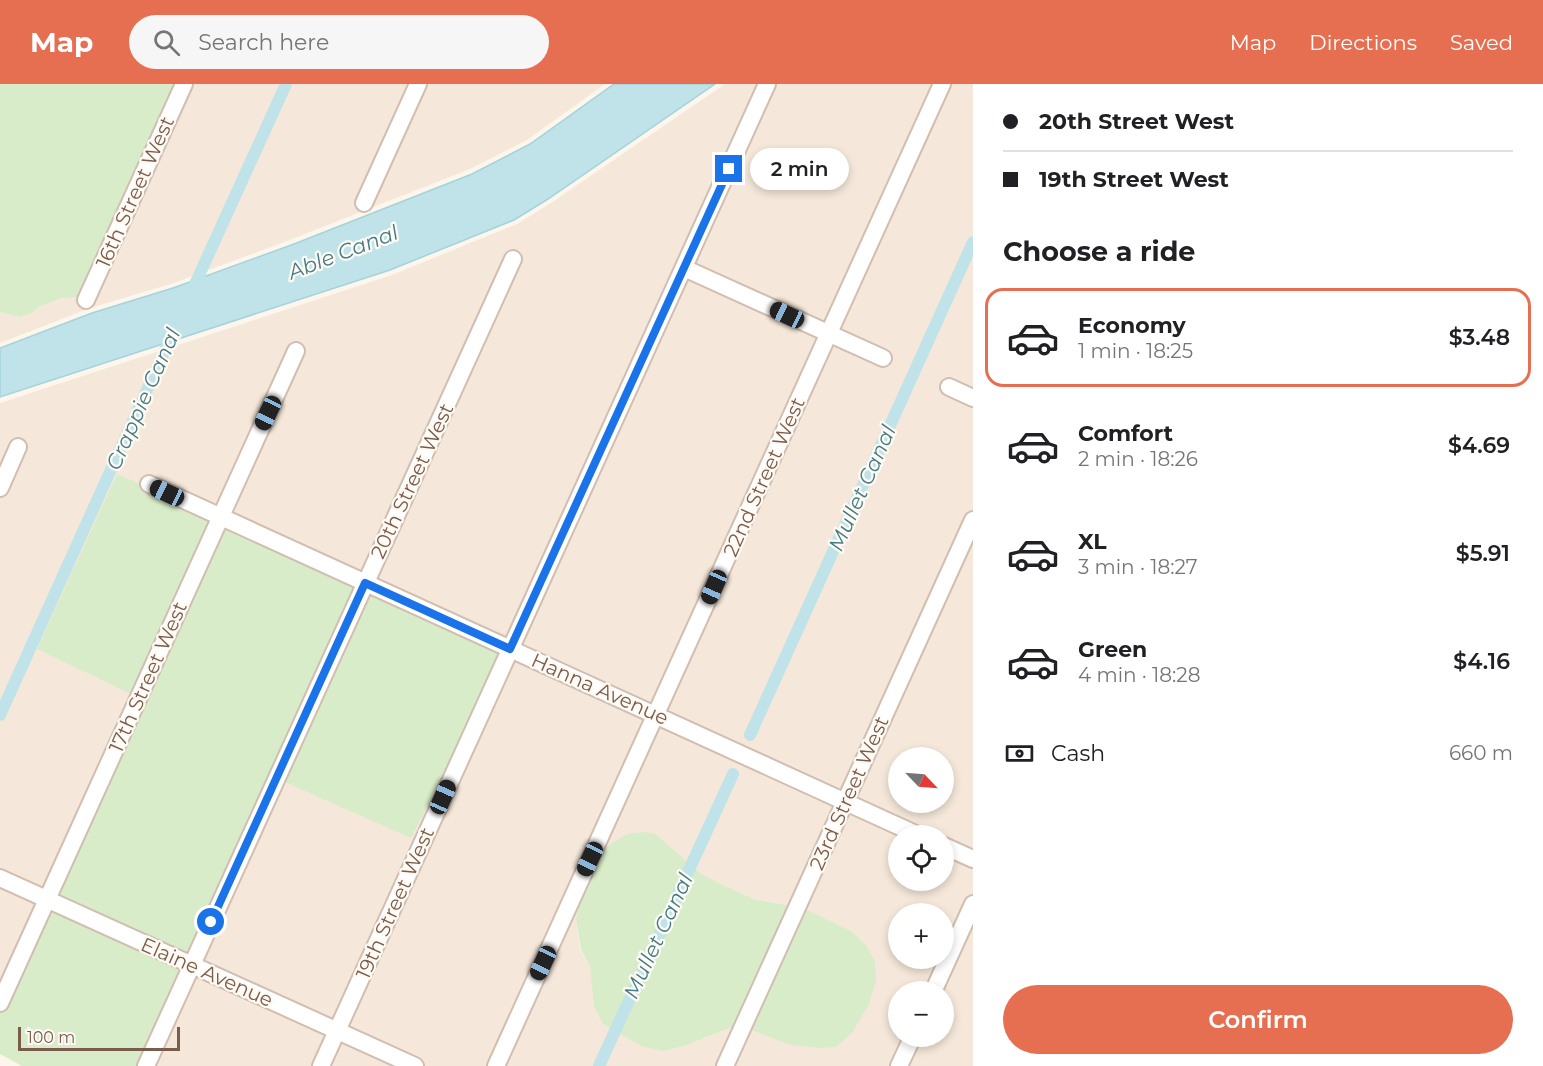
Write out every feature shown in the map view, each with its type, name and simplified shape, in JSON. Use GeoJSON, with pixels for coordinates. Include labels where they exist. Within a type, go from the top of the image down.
{"type":"FeatureCollection","features":[{"type":"Feature","properties":{"kind":"street","name":"16th Street West"},"geometry":{"type":"LineString","coordinates":[[86,300],[184,84]]}},
{"type":"Feature","properties":{"kind":"street"},"geometry":{"type":"LineString","coordinates":[[364,203],[418,84]]}},
{"type":"Feature","properties":{"kind":"street","name":"19th Street West"},"geometry":{"type":"LineString","coordinates":[[321,1066],[767,84]]}},
{"type":"Feature","properties":{"kind":"street","name":"22nd Street West"},"geometry":{"type":"LineString","coordinates":[[496,1066],[942,84]]}},
{"type":"Feature","properties":{"kind":"street","name":"20th Street West"},"geometry":{"type":"LineString","coordinates":[[146,1066],[513,259]]}},
{"type":"Feature","properties":{"kind":"street"},"geometry":{"type":"LineString","coordinates":[[684,268],[884,358]]}},
{"type":"Feature","properties":{"kind":"street","name":"17th Street West"},"geometry":{"type":"LineString","coordinates":[[0,1003],[296,351]]}},
{"type":"Feature","properties":{"kind":"street"},"geometry":{"type":"LineString","coordinates":[[949,387],[973,398]]}},
{"type":"Feature","properties":{"kind":"street"},"geometry":{"type":"LineString","coordinates":[[0,488],[18,447]]}},
{"type":"Feature","properties":{"kind":"street","name":"Hanna Avenue"},"geometry":{"type":"LineString","coordinates":[[149,484],[896,825]]}},
{"type":"Feature","properties":{"kind":"street","name":"23rd Street West"},"geometry":{"type":"LineString","coordinates":[[725,1066],[973,520]]}},
{"type":"Feature","properties":{"kind":"street"},"geometry":{"type":"LineString","coordinates":[[954,851],[973,860]]}},
{"type":"Feature","properties":{"kind":"street","name":"Elaine Avenue"},"geometry":{"type":"LineString","coordinates":[[0,878],[415,1066]]}},
{"type":"Feature","properties":{"kind":"street"},"geometry":{"type":"LineString","coordinates":[[938,981],[973,904]]}},
{"type":"Feature","properties":{"kind":"street"},"geometry":{"type":"LineString","coordinates":[[899,1066],[908,1047]]}},
{"type":"Feature","properties":{"kind":"shaded area"},"geometry":{"type":"Polygon","coordinates":[[[188,84],[605,84],[527,140],[470,169],[171,284],[90,308],[0,343],[0,312],[19,317],[62,298],[89,296],[188,84]]]}},
{"type":"Feature","properties":{"kind":"shaded area"},"geometry":{"type":"Polygon","coordinates":[[[725,84],[973,84],[973,1066],[139,1066],[140,698],[0,995],[0,403],[392,275],[517,224],[725,84]],[[656,834],[576,921],[580,950],[590,967],[603,1024],[621,1034],[704,1038],[735,1026],[754,1031],[851,931],[803,908],[754,899],[723,885],[700,873],[656,834]]]}},
{"type":"Feature","properties":{"kind":"green space"},"geometry":{"type":"Polygon","coordinates":[[[0,84],[188,84],[89,297],[62,298],[19,317],[0,312],[0,84]]]}},
{"type":"Feature","properties":{"kind":"green space"},"geometry":{"type":"Polygon","coordinates":[[[117,474],[294,552],[508,651],[411,838],[278,779],[139,1066],[22,1066],[0,1054],[0,995],[140,698],[37,649],[117,474]]]}},
{"type":"Feature","properties":{"kind":"green space"},"geometry":{"type":"Polygon","coordinates":[[[643,832],[656,834],[700,873],[723,885],[754,899],[803,908],[851,931],[866,945],[875,962],[876,981],[869,1004],[852,1033],[836,1047],[821,1048],[791,1045],[735,1026],[683,1046],[663,1051],[641,1046],[603,1024],[594,1006],[590,967],[581,950],[576,920],[582,893],[607,846],[627,834],[643,832]]]}},
{"type":"Feature","properties":{"kind":"water","name":"Able Canal"},"geometry":{"type":"Polygon","coordinates":[[[614,84],[715,84],[514,220],[390,270],[0,397],[0,348],[92,313],[173,288],[294,244],[472,174],[530,144],[614,84]]]}},
{"type":"Feature","properties":{"kind":"waterway","name":"Crappie Canal"},"geometry":{"type":"LineString","coordinates":[[191,293],[286,84]]}},
{"type":"Feature","properties":{"kind":"waterway","name":"Mullet Canal"},"geometry":{"type":"LineString","coordinates":[[750,735],[973,242]]}},
{"type":"Feature","properties":{"kind":"waterway","name":"Crappie Canal"},"geometry":{"type":"LineString","coordinates":[[0,715],[175,328]]}},
{"type":"Feature","properties":{"kind":"waterway","name":"Mullet Canal"},"geometry":{"type":"LineString","coordinates":[[599,1066],[733,774]]}},
{"type":"Feature","properties":{"kind":"route"},"geometry":{"type":"LineString","coordinates":[[211,922],[365,583],[510,649],[729,169]]}}]}
